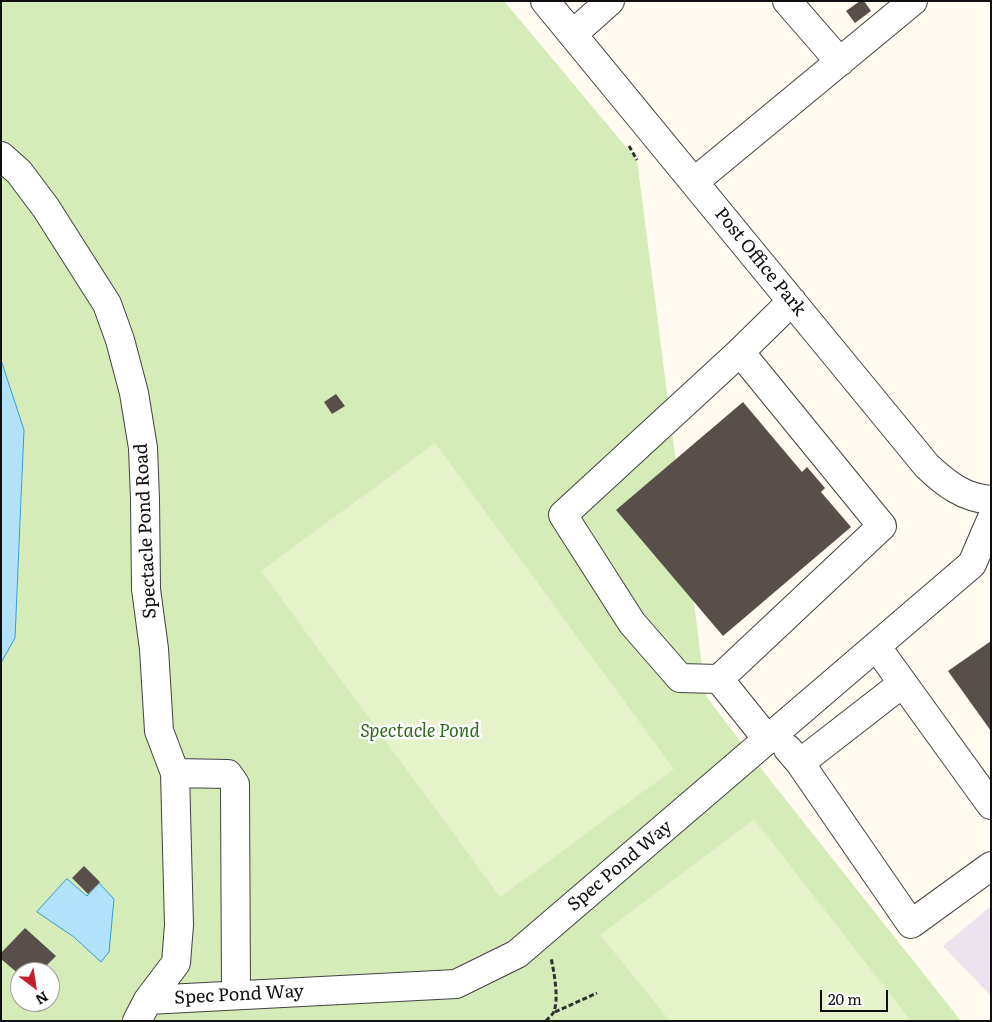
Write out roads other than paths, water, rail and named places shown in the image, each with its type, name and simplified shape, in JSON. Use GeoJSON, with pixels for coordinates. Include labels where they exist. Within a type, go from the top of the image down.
{"type":"FeatureCollection","features":[{"type":"Feature","properties":{"kind":"street","name":"Post Office Park"},"geometry":{"type":"LineString","coordinates":[[545,1],[927,466],[944,482],[962,494],[991,500]]}},
{"type":"Feature","properties":{"kind":"street"},"geometry":{"type":"LineString","coordinates":[[572,34],[610,1]]}},
{"type":"Feature","properties":{"kind":"street"},"geometry":{"type":"LineString","coordinates":[[788,1],[840,62]]}},
{"type":"Feature","properties":{"kind":"street"},"geometry":{"type":"LineString","coordinates":[[694,182],[913,1]]}},
{"type":"Feature","properties":{"kind":"street","name":"Spectacle Pond Road"},"geometry":{"type":"LineString","coordinates":[[1,156],[20,172],[46,208],[107,304],[120,340],[134,393],[143,448],[146,499],[146,589],[154,649],[159,731],[175,773],[179,925],[176,963],[143,1010]]}},
{"type":"Feature","properties":{"kind":"street"},"geometry":{"type":"LineString","coordinates":[[740,352],[882,526],[718,679],[680,678],[632,623],[563,515],[740,352],[792,301]]}},
{"type":"Feature","properties":{"kind":"street","name":"Spec Pond Way"},"geometry":{"type":"LineString","coordinates":[[143,1010],[236,995],[456,984],[517,954],[972,564],[983,560],[991,520]]}},
{"type":"Feature","properties":{"kind":"street"},"geometry":{"type":"LineString","coordinates":[[876,646],[991,805]]}},
{"type":"Feature","properties":{"kind":"street"},"geometry":{"type":"LineString","coordinates":[[718,679],[772,737],[800,763],[911,924],[991,866]]}},
{"type":"Feature","properties":{"kind":"street"},"geometry":{"type":"LineString","coordinates":[[800,763],[903,683]]}},
{"type":"Feature","properties":{"kind":"street"},"geometry":{"type":"LineString","coordinates":[[175,773],[228,774],[235,784],[236,995]]}},
{"type":"Feature","properties":{"kind":"water"},"geometry":{"type":"Polygon","coordinates":[[[1,360],[24,430],[15,638],[1,663],[1,360]]]}},
{"type":"Feature","properties":{"kind":"water"},"geometry":{"type":"Polygon","coordinates":[[[67,879],[87,896],[99,883],[114,899],[109,952],[101,962],[74,937],[37,912],[67,879]]]}},
{"type":"Feature","properties":{"kind":"park label","name":"Spectacle Pond"},"geometry":{"type":"Point","coordinates":[420,732]}}]}
